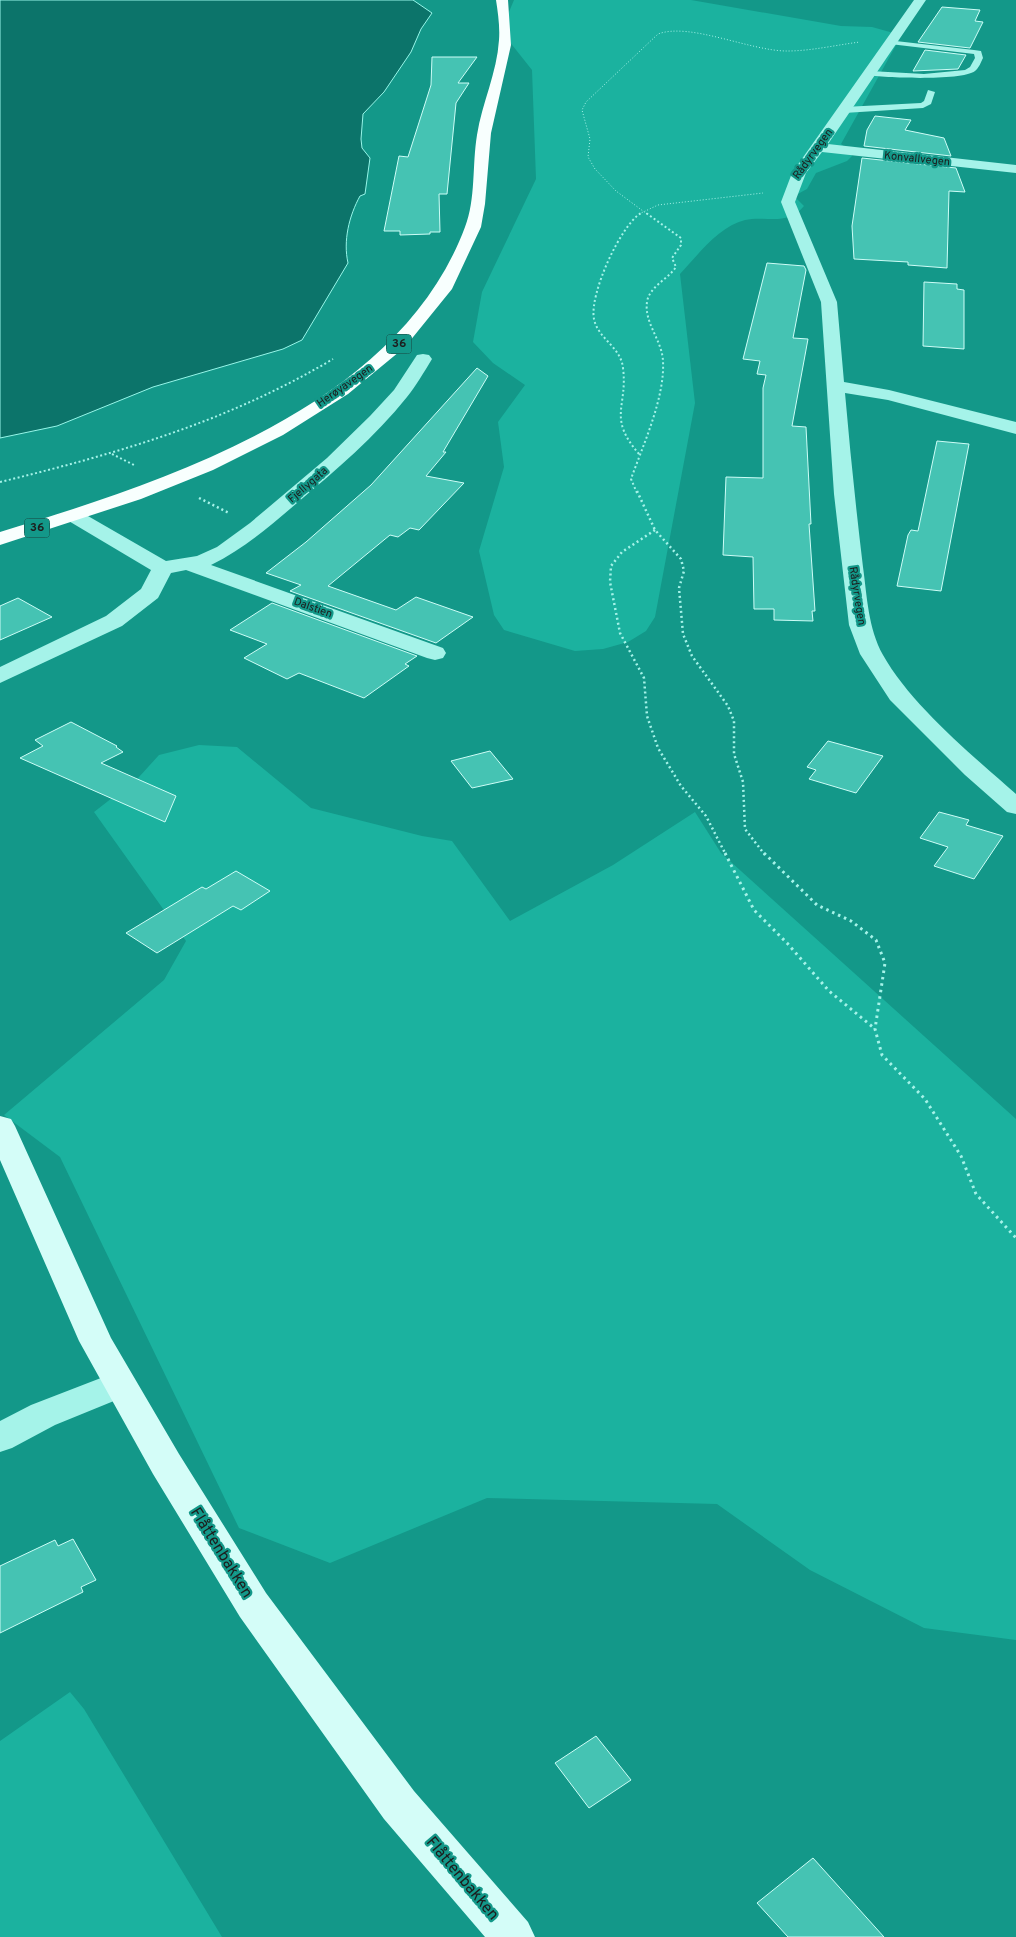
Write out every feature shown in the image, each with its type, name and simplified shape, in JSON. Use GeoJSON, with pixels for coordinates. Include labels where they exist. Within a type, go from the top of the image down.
{"type":"FeatureCollection","features":[{"type":"Feature","properties":{"kind":"highway","name":"Herøyavegen"},"geometry":{"type":"LineString","coordinates":[[0,539],[74,516],[166,482],[251,444],[291,423],[366,373],[396,347],[430,309],[456,268],[474,226],[486,123],[505,46],[502,0]]}},
{"type":"Feature","properties":{"kind":"main road","name":"Flåttenbakken"},"geometry":{"type":"LineString","coordinates":[[0,1126],[96,1341],[119,1384],[253,1605],[399,1805],[512,1937]]}},
{"type":"Feature","properties":{"kind":"street","name":"Rådyrvegen"},"geometry":{"type":"LineString","coordinates":[[920,0],[819,147],[797,173],[788,202],[829,302],[853,584],[860,625],[871,654],[898,695],[974,770],[1016,806]]}},
{"type":"Feature","properties":{"kind":"street","name":"Konvallvegen"},"geometry":{"type":"LineString","coordinates":[[819,147],[1016,169]]}},
{"type":"Feature","properties":{"kind":"street","name":"Fjellygata"},"geometry":{"type":"LineString","coordinates":[[162,568],[203,561],[224,551],[248,534],[334,462],[401,394],[422,359]]}},
{"type":"Feature","properties":{"kind":"street"},"geometry":{"type":"LineString","coordinates":[[836,386],[889,395],[1016,428]]}},
{"type":"Feature","properties":{"kind":"street"},"geometry":{"type":"LineString","coordinates":[[0,676],[114,621],[150,593],[162,568],[74,516]]}},
{"type":"Feature","properties":{"kind":"street","name":"Dalstien"},"geometry":{"type":"LineString","coordinates":[[189,564],[436,653]]}},
{"type":"Feature","properties":{"kind":"street"},"geometry":{"type":"LineString","coordinates":[[0,1438],[43,1416],[119,1384]]}},
{"type":"Feature","properties":{"kind":"lane"},"geometry":{"type":"LineString","coordinates":[[870,73],[924,76],[967,72],[973,69],[979,58],[978,54],[974,52],[890,42]]}},
{"type":"Feature","properties":{"kind":"lane"},"geometry":{"type":"LineString","coordinates":[[844,110],[923,106],[928,102],[931,92]]}},
{"type":"Feature","properties":{"kind":"path"},"geometry":{"type":"LineString","coordinates":[[890,42],[842,43],[787,51],[738,44],[691,32],[666,31],[658,34],[586,102],[582,110],[591,136],[588,157],[593,169],[606,183],[681,238],[681,244],[672,258],[676,267],[672,275],[655,288],[647,300],[648,315],[663,360],[658,394],[631,479],[655,530],[681,559],[684,571],[679,588],[683,634],[692,656],[728,706],[734,720],[734,754],[742,782],[745,829],[768,859],[817,905],[851,921],[876,940],[885,963],[874,1029],[882,1055],[925,1098],[961,1156],[976,1194],[1016,1238]]}},
{"type":"Feature","properties":{"kind":"path"},"geometry":{"type":"LineString","coordinates":[[639,455],[623,433],[622,360],[613,345],[598,329],[593,318],[594,300],[608,263],[632,220],[658,205],[790,191]]}},
{"type":"Feature","properties":{"kind":"path"},"geometry":{"type":"LineString","coordinates":[[0,482],[112,454],[206,423],[283,389],[340,355]]}},
{"type":"Feature","properties":{"kind":"path"},"geometry":{"type":"LineString","coordinates":[[655,530],[622,552],[612,566],[610,582],[620,632],[644,678],[647,716],[658,748],[681,786],[706,816],[754,910],[787,943],[829,991],[874,1029]]}},
{"type":"Feature","properties":{"kind":"green space"},"geometry":{"type":"Polygon","coordinates":[[[514,0],[691,0],[841,26],[872,27],[890,32],[900,38],[841,144],[849,150],[852,156],[847,161],[816,173],[807,189],[794,196],[804,206],[797,212],[783,218],[753,219],[735,223],[710,242],[680,274],[695,403],[655,617],[646,631],[628,642],[603,649],[575,651],[504,630],[494,615],[479,551],[504,467],[498,422],[525,385],[493,363],[473,342],[482,292],[536,179],[532,70],[501,31],[514,0]]]}},
{"type":"Feature","properties":{"kind":"green space"},"geometry":{"type":"Polygon","coordinates":[[[199,745],[237,747],[311,808],[422,836],[452,841],[510,921],[613,865],[695,812],[721,853],[1016,1119],[1016,1640],[924,1628],[810,1570],[717,1504],[487,1498],[330,1563],[239,1528],[60,1157],[4,1115],[164,980],[186,941],[94,812],[139,777],[159,755],[199,745]]]}},
{"type":"Feature","properties":{"kind":"green space"},"geometry":{"type":"Polygon","coordinates":[[[70,1692],[84,1709],[222,1937],[0,1937],[0,1741],[70,1692]]]}},
{"type":"Feature","properties":{"kind":"water"},"geometry":{"type":"Polygon","coordinates":[[[0,0],[413,0],[432,13],[421,29],[411,52],[384,92],[363,114],[362,148],[370,158],[365,194],[360,196],[356,204],[348,229],[346,246],[348,263],[302,340],[283,349],[153,387],[57,426],[0,438],[0,0]]]}},
{"type":"Feature","properties":{"kind":"building"},"geometry":{"type":"Polygon","coordinates":[[[942,7],[980,10],[975,21],[983,22],[970,48],[918,42],[942,7]]]}},
{"type":"Feature","properties":{"kind":"building"},"geometry":{"type":"Polygon","coordinates":[[[925,50],[966,55],[958,69],[913,71],[925,50]]]}},
{"type":"Feature","properties":{"kind":"building"},"geometry":{"type":"Polygon","coordinates":[[[432,57],[477,57],[458,83],[469,83],[456,103],[447,194],[439,194],[440,232],[400,235],[400,231],[384,231],[399,156],[408,157],[431,85],[432,57]]]}},
{"type":"Feature","properties":{"kind":"building"},"geometry":{"type":"Polygon","coordinates":[[[875,116],[911,120],[905,130],[944,138],[951,156],[864,146],[867,130],[875,116]]]}},
{"type":"Feature","properties":{"kind":"building"},"geometry":{"type":"Polygon","coordinates":[[[862,158],[956,168],[965,192],[949,191],[947,268],[908,265],[908,262],[854,259],[852,226],[862,158]]]}},
{"type":"Feature","properties":{"kind":"building"},"geometry":{"type":"Polygon","coordinates":[[[767,263],[804,266],[806,270],[793,338],[808,339],[792,426],[806,427],[811,524],[809,524],[815,611],[812,611],[813,621],[774,620],[774,609],[754,609],[753,557],[723,555],[726,477],[763,478],[763,388],[766,375],[757,374],[760,361],[743,359],[767,263]]]}},
{"type":"Feature","properties":{"kind":"building"},"geometry":{"type":"Polygon","coordinates":[[[924,282],[957,284],[957,289],[964,290],[964,349],[923,346],[924,282]]]}},
{"type":"Feature","properties":{"kind":"building"},"geometry":{"type":"Polygon","coordinates":[[[477,368],[488,376],[443,452],[446,452],[426,476],[464,483],[419,530],[410,528],[398,537],[390,535],[328,586],[396,610],[416,597],[473,617],[436,643],[290,591],[301,585],[266,573],[306,542],[371,485],[477,368]]]}},
{"type":"Feature","properties":{"kind":"building"},"geometry":{"type":"Polygon","coordinates":[[[937,441],[969,444],[941,591],[897,586],[908,535],[911,530],[918,531],[937,441]]]}},
{"type":"Feature","properties":{"kind":"building"},"geometry":{"type":"Polygon","coordinates":[[[18,598],[52,617],[0,640],[0,606],[18,598]]]}},
{"type":"Feature","properties":{"kind":"building"},"geometry":{"type":"Polygon","coordinates":[[[272,603],[417,656],[405,664],[409,666],[364,698],[299,673],[287,679],[244,658],[267,644],[230,630],[272,603]]]}},
{"type":"Feature","properties":{"kind":"building"},"geometry":{"type":"Polygon","coordinates":[[[71,722],[117,746],[123,752],[101,763],[176,796],[165,822],[20,758],[43,746],[35,740],[71,722]]]}},
{"type":"Feature","properties":{"kind":"building"},"geometry":{"type":"Polygon","coordinates":[[[828,741],[883,756],[856,793],[809,779],[816,770],[807,767],[828,741]]]}},
{"type":"Feature","properties":{"kind":"building"},"geometry":{"type":"Polygon","coordinates":[[[490,751],[513,779],[472,788],[451,761],[490,751]]]}},
{"type":"Feature","properties":{"kind":"building"},"geometry":{"type":"Polygon","coordinates":[[[939,812],[969,820],[966,825],[1003,836],[974,879],[934,866],[948,847],[920,838],[939,812]]]}},
{"type":"Feature","properties":{"kind":"building"},"geometry":{"type":"Polygon","coordinates":[[[236,871],[270,891],[241,910],[233,906],[157,953],[126,933],[202,887],[206,889],[236,871]]]}},
{"type":"Feature","properties":{"kind":"building"},"geometry":{"type":"Polygon","coordinates":[[[73,1539],[96,1580],[81,1587],[83,1592],[0,1633],[0,1566],[55,1540],[58,1546],[73,1539]]]}},
{"type":"Feature","properties":{"kind":"building"},"geometry":{"type":"Polygon","coordinates":[[[596,1736],[631,1780],[589,1808],[555,1763],[596,1736]]]}},
{"type":"Feature","properties":{"kind":"building"},"geometry":{"type":"Polygon","coordinates":[[[813,1858],[884,1937],[788,1937],[757,1903],[813,1858]]]}}]}
